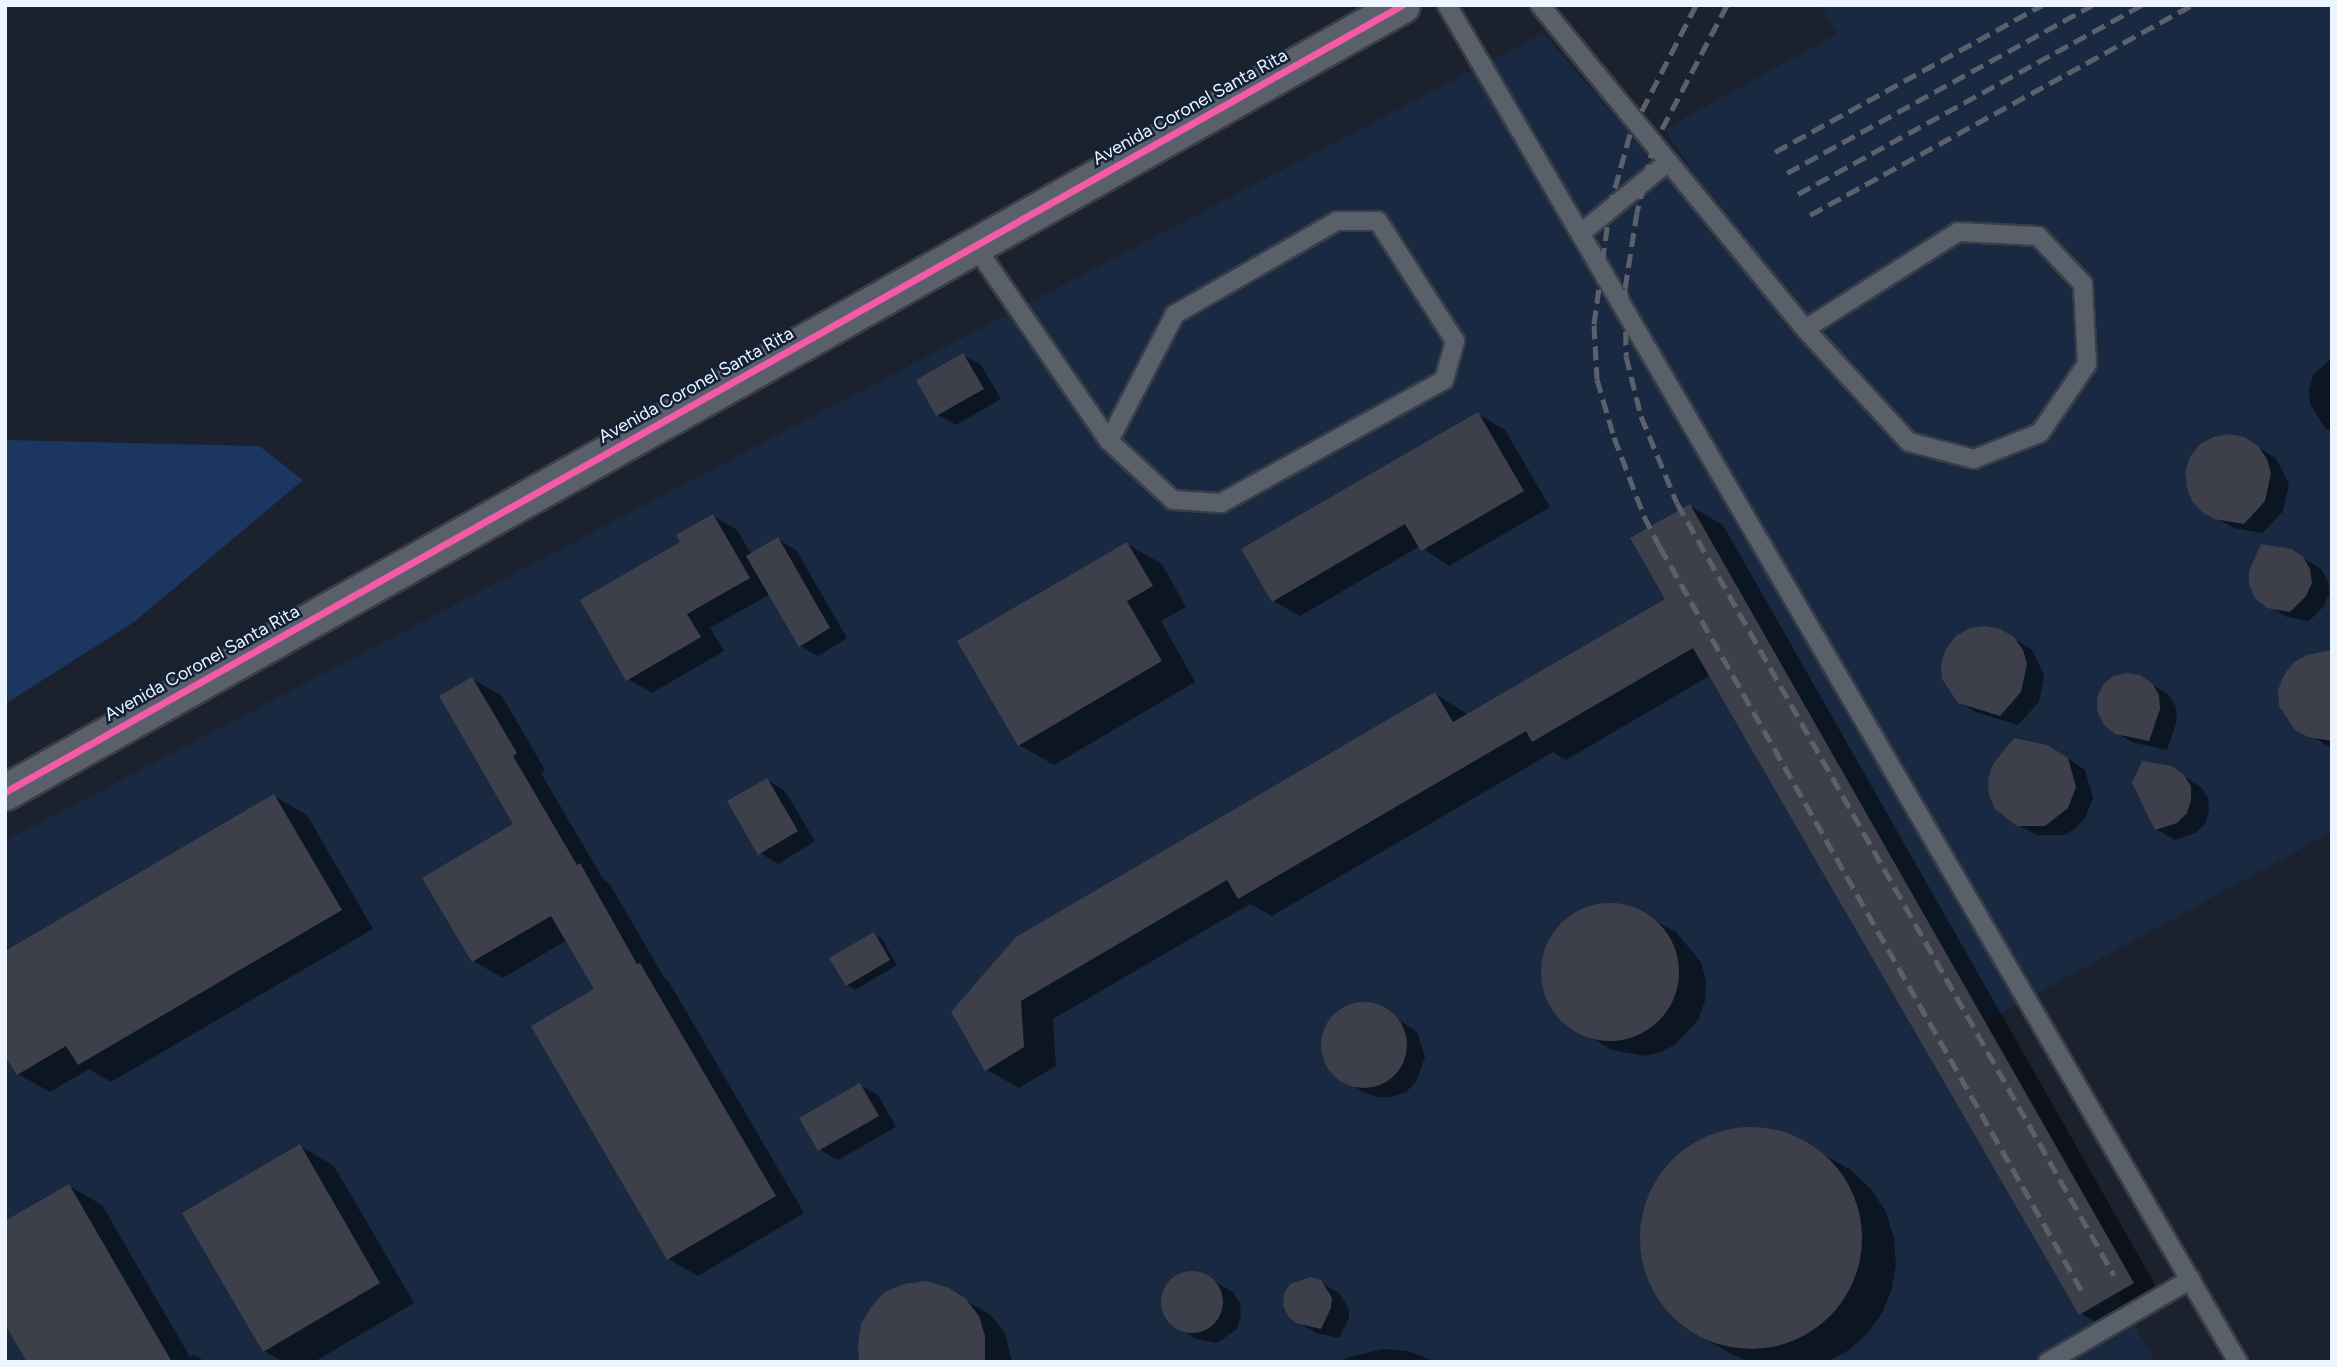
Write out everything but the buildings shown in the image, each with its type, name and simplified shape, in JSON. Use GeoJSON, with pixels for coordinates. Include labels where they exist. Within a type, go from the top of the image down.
{"type":"FeatureCollection","features":[{"type":"Feature","properties":{"kind":"street","name":"Avenida Coronel Santa Rita"},"geometry":{"type":"LineString","coordinates":[[5,792],[1402,5]]}},
{"type":"Feature","properties":{"kind":"lane"},"geometry":{"type":"LineString","coordinates":[[1447,5],[2238,1362]]}},
{"type":"Feature","properties":{"kind":"lane"},"geometry":{"type":"LineString","coordinates":[[1540,5],[1805,330],[1909,442],[1973,459],[2040,433],[2087,364],[2082,284],[2038,236],[1958,232],[1805,330]]}},
{"type":"Feature","properties":{"kind":"lane"},"geometry":{"type":"LineString","coordinates":[[1581,233],[1668,162]]}},
{"type":"Feature","properties":{"kind":"lane"},"geometry":{"type":"LineString","coordinates":[[975,246],[1109,441],[1173,500],[1221,503],[1444,380],[1455,341],[1378,221],[1337,221],[1175,314],[1109,441]]}},
{"type":"Feature","properties":{"kind":"lane"},"geometry":{"type":"LineString","coordinates":[[2048,1362],[2191,1279]]}},
{"type":"Feature","properties":{"kind":"shaded area"},"geometry":{"type":"Polygon","coordinates":[[[1821,5],[2332,5],[2332,832],[1968,1031],[2155,1362],[5,1362],[5,841],[1543,33],[1716,234],[1729,228],[1665,129],[1837,34],[1821,5]]]}},
{"type":"Feature","properties":{"kind":"water"},"geometry":{"type":"Polygon","coordinates":[[[5,440],[259,446],[303,480],[134,622],[5,704],[5,440]]]}},
{"type":"Feature","properties":{"kind":"railway"},"geometry":{"type":"LineString","coordinates":[[1696,5],[1630,134],[1610,206],[1594,325],[1597,379],[1614,437],[1644,516],[1660,547],[2083,1293]]}},
{"type":"Feature","properties":{"kind":"railway"},"geometry":{"type":"LineString","coordinates":[[1727,5],[1654,144],[1637,212],[1625,289],[1626,356],[1641,416],[1677,503],[2114,1275]]}},
{"type":"Feature","properties":{"kind":"railway"},"geometry":{"type":"LineString","coordinates":[[1775,152],[2042,5]]}},
{"type":"Feature","properties":{"kind":"railway"},"geometry":{"type":"LineString","coordinates":[[1787,173],[2092,5]]}},
{"type":"Feature","properties":{"kind":"railway"},"geometry":{"type":"LineString","coordinates":[[1798,194],[2142,5]]}},
{"type":"Feature","properties":{"kind":"railway"},"geometry":{"type":"LineString","coordinates":[[1810,215],[2192,5]]}},
{"type":"Feature","properties":{"kind":"cycle path"},"geometry":{"type":"LineString","coordinates":[[5,792],[1402,5]]}}]}
